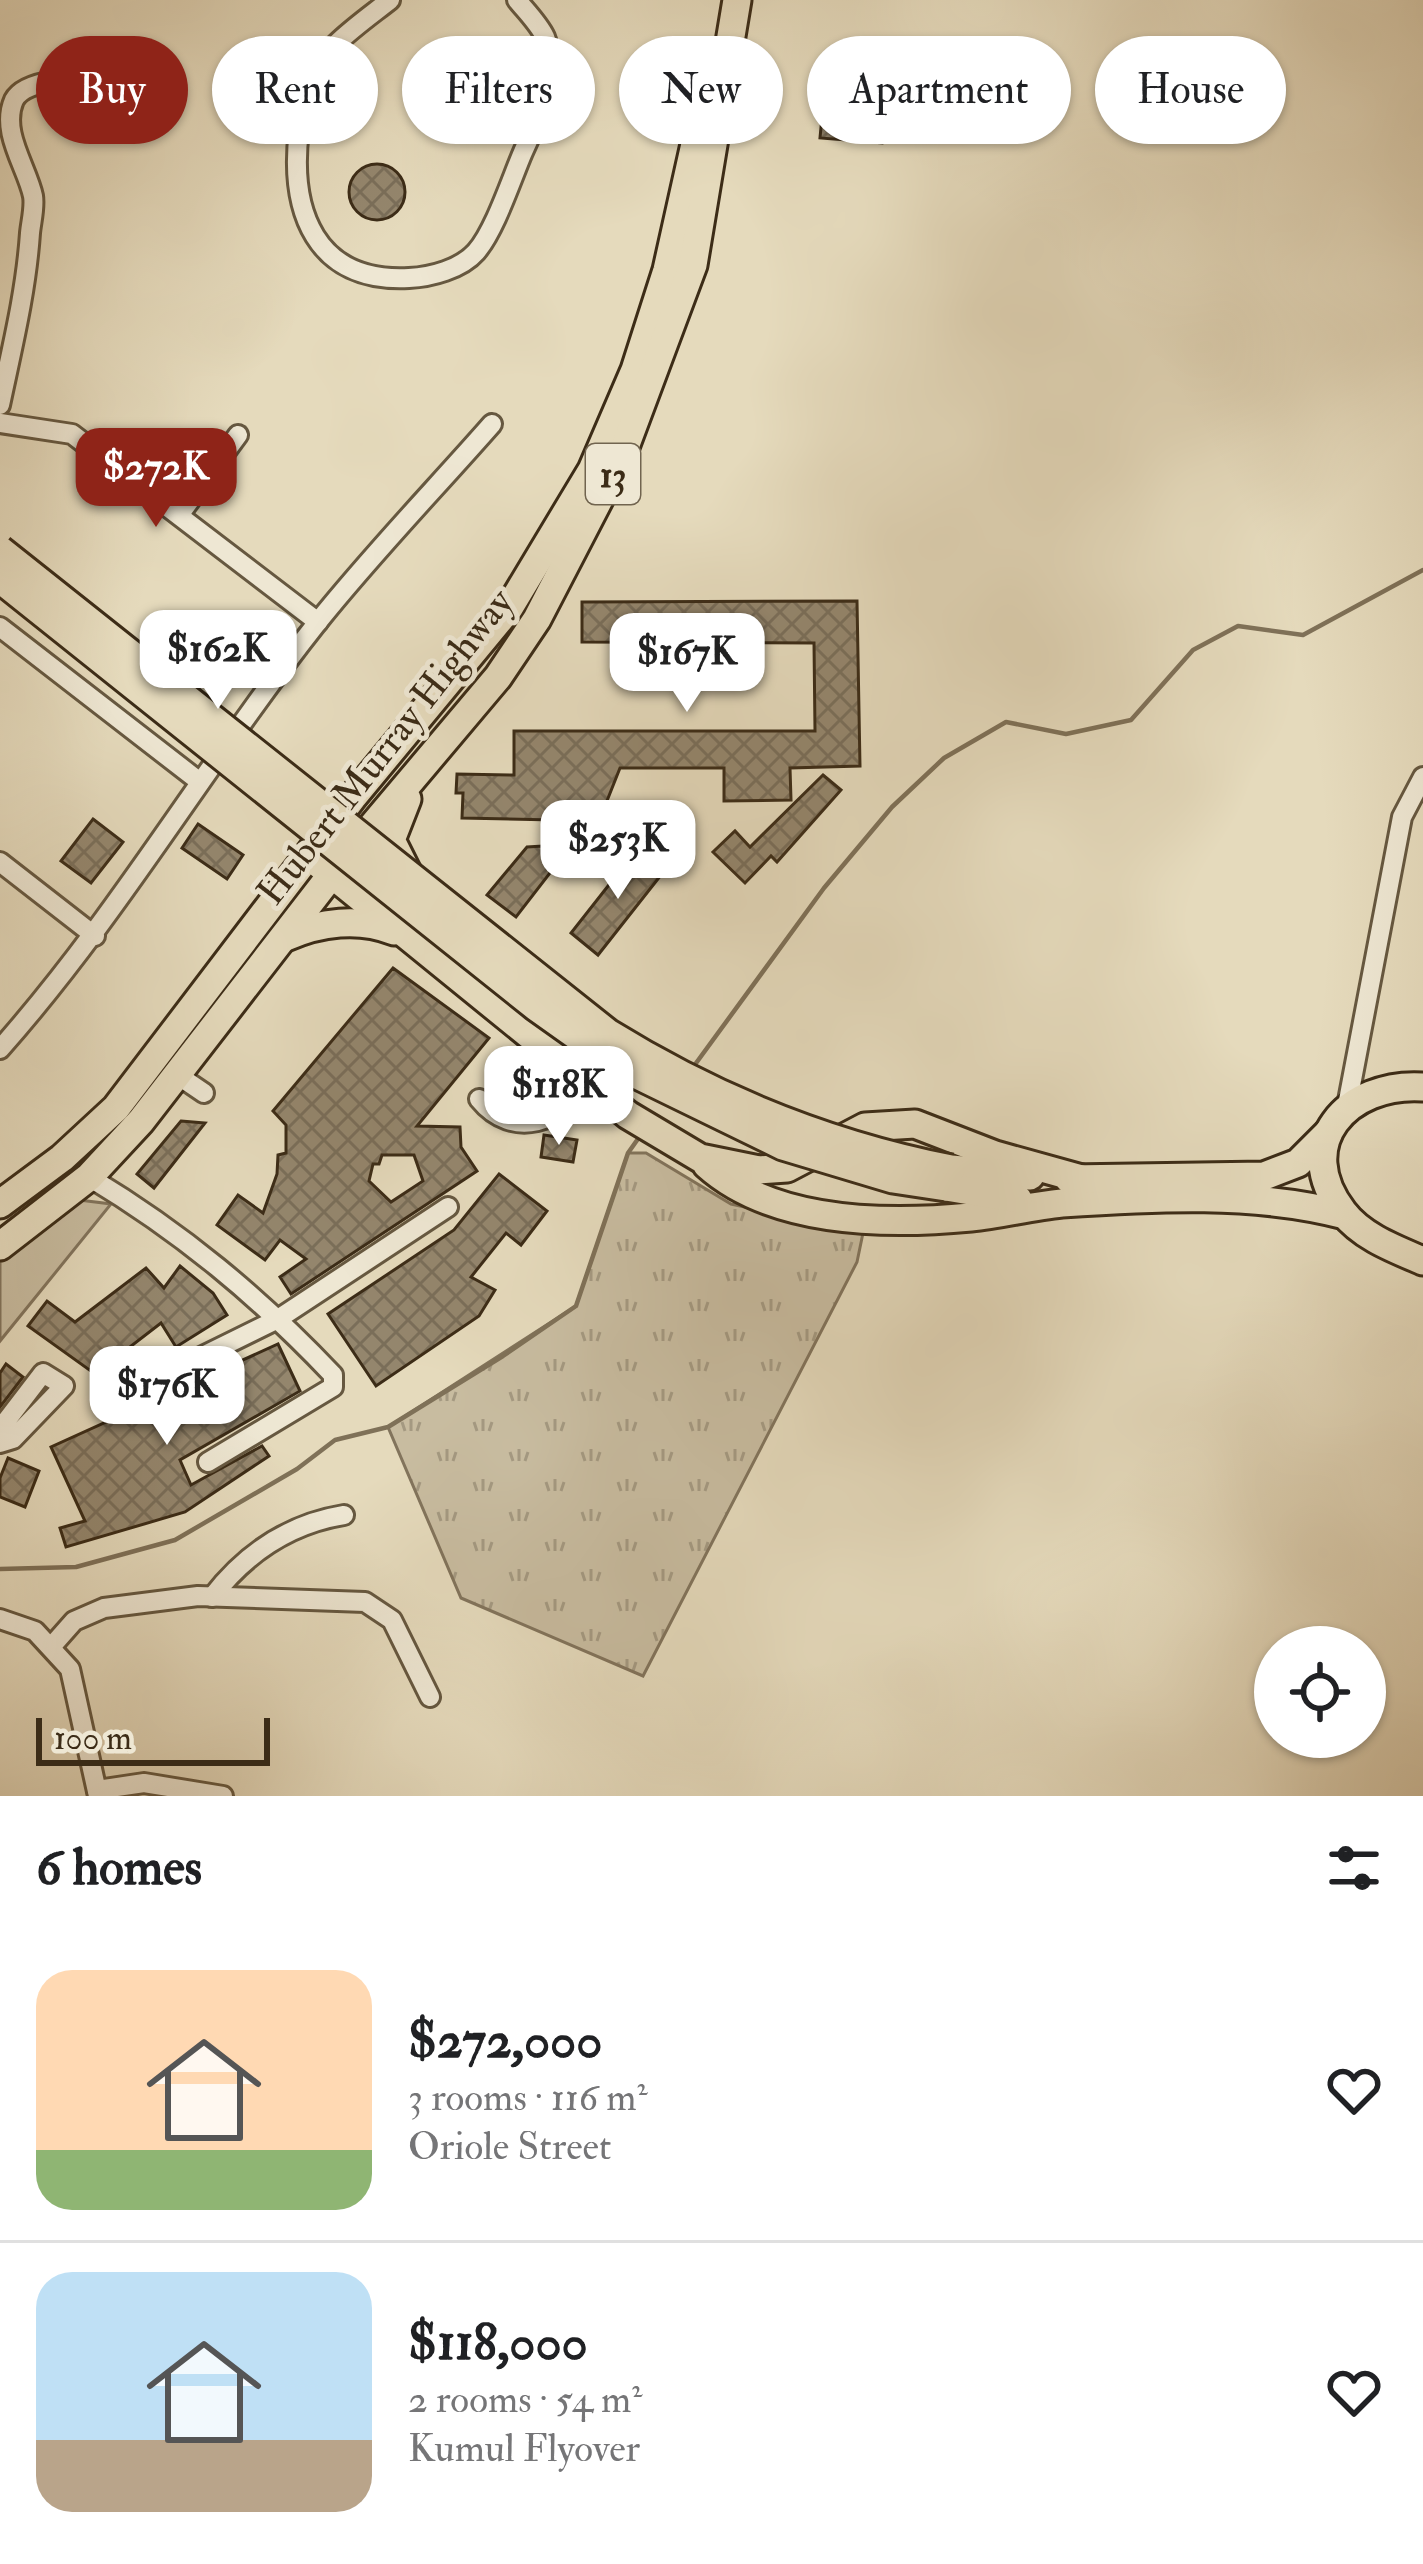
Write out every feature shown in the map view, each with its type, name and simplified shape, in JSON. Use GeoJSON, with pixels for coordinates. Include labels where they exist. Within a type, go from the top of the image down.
{"type":"FeatureCollection","features":[{"type":"Feature","properties":{"kind":"highway","name":"Hubert Murray Highway"},"geometry":{"type":"LineString","coordinates":[[0,1204],[62,1158],[116,1108],[308,856],[509,608],[592,470],[634,370],[667,270],[701,117],[718,0]]}},
{"type":"Feature","properties":{"kind":"highway","name":"Hubert Murray Highway"},"geometry":{"type":"LineString","coordinates":[[0,1246],[89,1177],[179,1076],[332,874],[498,677],[537,619],[622,455],[693,265],[737,0]]}},
{"type":"Feature","properties":{"kind":"highway"},"geometry":{"type":"LineString","coordinates":[[0,550],[608,1033],[632,1061]]}},
{"type":"Feature","properties":{"kind":"highway"},"geometry":{"type":"LineString","coordinates":[[0,579],[536,1007],[632,1061],[813,1133],[949,1178],[980,1196],[1058,1203],[1276,1200],[1345,1215]]}},
{"type":"Feature","properties":{"kind":"highway"},"geometry":{"type":"LineString","coordinates":[[459,721],[400,809],[391,840],[430,914],[588,1082]]}},
{"type":"Feature","properties":{"kind":"highway"},"geometry":{"type":"LineString","coordinates":[[308,856],[628,1115],[750,1193],[802,1211],[844,1218],[969,1217],[1058,1203]]}},
{"type":"Feature","properties":{"kind":"highway"},"geometry":{"type":"LineString","coordinates":[[284,938],[328,924],[362,922],[424,947]]}},
{"type":"Feature","properties":{"kind":"highway"},"geometry":{"type":"LineString","coordinates":[[949,1178],[1264,1176],[1298,1163],[1347,1106],[1373,1092],[1423,1087]]}},
{"type":"Feature","properties":{"kind":"highway"},"geometry":{"type":"LineString","coordinates":[[694,1155],[759,1170],[788,1168],[866,1127],[902,1122],[1085,1180]]}},
{"type":"Feature","properties":{"kind":"highway"},"geometry":{"type":"LineString","coordinates":[[1328,1133],[1322,1162],[1326,1182],[1345,1215],[1378,1241],[1423,1261]]}},
{"type":"Feature","properties":{"kind":"street"},"geometry":{"type":"LineString","coordinates":[[390,0],[326,56],[307,84],[295,167],[303,213],[320,246],[366,278],[424,278],[461,264],[478,250],[532,134],[546,88],[546,39],[517,0]]}},
{"type":"Feature","properties":{"kind":"street"},"geometry":{"type":"LineString","coordinates":[[0,405],[4,366],[27,282],[33,197],[14,152],[9,115],[13,101],[36,85]]}},
{"type":"Feature","properties":{"kind":"street"},"geometry":{"type":"LineString","coordinates":[[0,423],[72,434],[318,622]]}},
{"type":"Feature","properties":{"kind":"street"},"geometry":{"type":"LineString","coordinates":[[0,1049],[95,936],[318,622],[492,424]]}},
{"type":"Feature","properties":{"kind":"street"},"geometry":{"type":"LineString","coordinates":[[180,514],[238,435]]}},
{"type":"Feature","properties":{"kind":"street"},"geometry":{"type":"LineString","coordinates":[[0,627],[200,782]]}},
{"type":"Feature","properties":{"kind":"street"},"geometry":{"type":"LineString","coordinates":[[1347,1106],[1402,817],[1423,777]]}},
{"type":"Feature","properties":{"kind":"street"},"geometry":{"type":"LineString","coordinates":[[0,862],[95,936]]}},
{"type":"Feature","properties":{"kind":"street"},"geometry":{"type":"LineString","coordinates":[[179,1076],[204,1093]]}},
{"type":"Feature","properties":{"kind":"street"},"geometry":{"type":"LineString","coordinates":[[479,1100],[491,1115],[524,1123],[548,1118],[576,1102],[588,1082]]}},
{"type":"Feature","properties":{"kind":"street"},"geometry":{"type":"LineString","coordinates":[[89,1177],[162,1221],[278,1319],[333,1375],[333,1387],[208,1462]]}},
{"type":"Feature","properties":{"kind":"street"},"geometry":{"type":"LineString","coordinates":[[146,1384],[278,1319],[448,1207]]}},
{"type":"Feature","properties":{"kind":"street"},"geometry":{"type":"LineString","coordinates":[[0,1429],[43,1373],[64,1386],[14,1439],[0,1443]]}},
{"type":"Feature","properties":{"kind":"street"},"geometry":{"type":"LineString","coordinates":[[212,1597],[232,1570],[273,1540],[308,1521],[344,1515]]}},
{"type":"Feature","properties":{"kind":"street"},"geometry":{"type":"LineString","coordinates":[[51,1648],[74,1621],[104,1608],[212,1597],[365,1602],[392,1620],[430,1696]]}},
{"type":"Feature","properties":{"kind":"street"},"geometry":{"type":"LineString","coordinates":[[0,1619],[35,1631],[70,1669],[98,1793],[144,1783],[223,1796]]}},
{"type":"Feature","properties":{"kind":"green space"},"geometry":{"type":"Polygon","coordinates":[[[628,1153],[646,1153],[731,1204],[863,1233],[857,1262],[643,1676],[461,1598],[388,1427],[576,1306],[628,1153]]]}},
{"type":"Feature","properties":{"kind":"green space"},"geometry":{"type":"Polygon","coordinates":[[[79,1200],[111,1204],[0,1341],[0,1261],[79,1200]]]}},
{"type":"Feature","properties":{"kind":"building"},"geometry":{"type":"Polygon","coordinates":[[[377,164],[397,172],[405,192],[397,212],[377,220],[357,212],[349,192],[357,172],[377,164]]]}},
{"type":"Feature","properties":{"kind":"building"},"geometry":{"type":"Polygon","coordinates":[[[857,601],[860,766],[790,768],[791,800],[724,801],[724,768],[620,768],[599,821],[462,818],[463,793],[456,793],[457,774],[514,775],[514,731],[815,731],[814,643],[582,642],[582,602],[857,601]]]}},
{"type":"Feature","properties":{"kind":"building"},"geometry":{"type":"Polygon","coordinates":[[[823,775],[841,790],[777,862],[771,856],[745,883],[713,852],[735,831],[750,847],[823,775]]]}},
{"type":"Feature","properties":{"kind":"building"},"geometry":{"type":"Polygon","coordinates":[[[93,819],[123,842],[91,883],[61,861],[93,819]]]}},
{"type":"Feature","properties":{"kind":"building"},"geometry":{"type":"Polygon","coordinates":[[[198,824],[243,855],[227,879],[182,848],[198,824]]]}},
{"type":"Feature","properties":{"kind":"building"},"geometry":{"type":"Polygon","coordinates":[[[543,846],[560,860],[516,917],[487,895],[527,847],[543,846]]]}},
{"type":"Feature","properties":{"kind":"building"},"geometry":{"type":"Polygon","coordinates":[[[638,848],[665,870],[598,955],[571,933],[638,848]]]}},
{"type":"Feature","properties":{"kind":"building"},"geometry":{"type":"Polygon","coordinates":[[[393,968],[489,1038],[417,1126],[460,1127],[461,1147],[477,1171],[291,1294],[280,1277],[306,1259],[280,1240],[265,1260],[217,1225],[238,1195],[263,1213],[277,1174],[278,1155],[286,1153],[286,1125],[273,1111],[393,968]],[[382,1155],[379,1164],[373,1164],[369,1181],[391,1202],[423,1181],[414,1155],[382,1155]]]}},
{"type":"Feature","properties":{"kind":"building"},"geometry":{"type":"Polygon","coordinates":[[[181,1121],[205,1123],[154,1188],[137,1174],[181,1121]]]}},
{"type":"Feature","properties":{"kind":"building"},"geometry":{"type":"Polygon","coordinates":[[[544,1135],[577,1140],[573,1162],[541,1157],[544,1135]]]}},
{"type":"Feature","properties":{"kind":"building"},"geometry":{"type":"Polygon","coordinates":[[[499,1174],[547,1211],[521,1245],[506,1233],[471,1277],[495,1290],[479,1316],[376,1386],[328,1314],[454,1230],[499,1174]]]}},
{"type":"Feature","properties":{"kind":"building"},"geometry":{"type":"Polygon","coordinates":[[[180,1266],[213,1293],[227,1315],[176,1347],[161,1323],[95,1374],[28,1326],[47,1301],[75,1322],[146,1268],[164,1288],[180,1266]]]}},
{"type":"Feature","properties":{"kind":"building"},"geometry":{"type":"Polygon","coordinates":[[[278,1344],[300,1391],[180,1460],[191,1485],[262,1446],[269,1456],[185,1512],[66,1547],[60,1528],[85,1521],[51,1447],[278,1344]]]}},
{"type":"Feature","properties":{"kind":"building"},"geometry":{"type":"Polygon","coordinates":[[[6,1364],[23,1377],[0,1407],[0,1373],[6,1364]]]}},
{"type":"Feature","properties":{"kind":"building"},"geometry":{"type":"Polygon","coordinates":[[[8,1458],[39,1471],[25,1507],[0,1497],[0,1478],[8,1458]]]}},
{"type":"Feature","properties":{"kind":"waterway"},"geometry":{"type":"LineString","coordinates":[[691,1070],[824,888],[892,807],[944,758],[1006,722],[1066,734],[1131,720],[1193,650],[1238,626],[1303,635],[1423,570]]}},
{"type":"Feature","properties":{"kind":"waterway"},"geometry":{"type":"LineString","coordinates":[[0,1569],[76,1567],[175,1540],[297,1469],[335,1440],[388,1427],[503,1356],[576,1306],[628,1153],[640,1136]]}}]}
